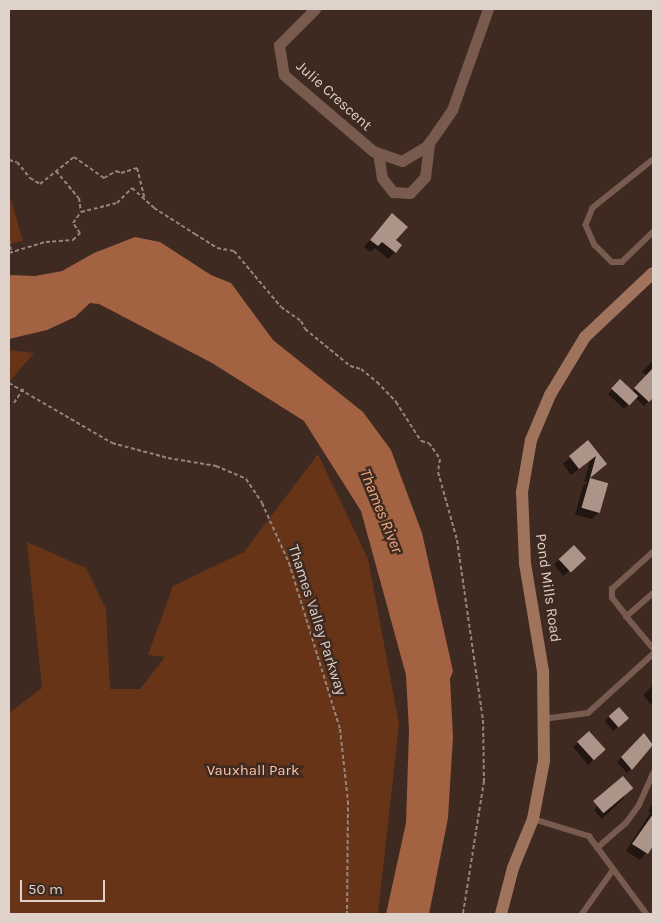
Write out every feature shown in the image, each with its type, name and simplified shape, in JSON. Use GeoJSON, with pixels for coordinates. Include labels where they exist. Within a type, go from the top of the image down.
{"type":"FeatureCollection","features":[{"type":"Feature","properties":{"kind":"main road","name":"Pond Mills Road"},"geometry":{"type":"LineString","coordinates":[[501,914],[513,868],[533,819],[544,761],[543,670],[525,563],[522,492],[531,440],[550,395],[585,337],[653,273]]}},
{"type":"Feature","properties":{"kind":"street","name":"Julie Crescent"},"geometry":{"type":"LineString","coordinates":[[314,9],[279,45],[284,75],[378,153],[402,161],[429,142],[452,110],[488,9]]}},
{"type":"Feature","properties":{"kind":"street","name":"Julie Crescent"},"geometry":{"type":"LineString","coordinates":[[378,153],[382,178],[393,192],[410,192],[425,177],[429,142]]}},
{"type":"Feature","properties":{"kind":"lane"},"geometry":{"type":"LineString","coordinates":[[653,160],[593,208],[586,225],[595,245],[612,262],[622,262],[653,232]]}},
{"type":"Feature","properties":{"kind":"lane"},"geometry":{"type":"LineString","coordinates":[[653,552],[612,589],[612,598],[653,648]]}},
{"type":"Feature","properties":{"kind":"lane"},"geometry":{"type":"LineString","coordinates":[[627,617],[653,594]]}},
{"type":"Feature","properties":{"kind":"lane"},"geometry":{"type":"LineString","coordinates":[[543,719],[578,716],[588,713],[653,654]]}},
{"type":"Feature","properties":{"kind":"lane"},"geometry":{"type":"LineString","coordinates":[[597,848],[626,823],[639,804],[653,773]]}},
{"type":"Feature","properties":{"kind":"lane"},"geometry":{"type":"LineString","coordinates":[[533,819],[589,836],[647,914]]}},
{"type":"Feature","properties":{"kind":"lane"},"geometry":{"type":"LineString","coordinates":[[582,914],[613,870]]}},
{"type":"Feature","properties":{"kind":"path"},"geometry":{"type":"LineString","coordinates":[[9,160],[17,162],[30,178],[40,184],[74,157],[104,178],[116,171],[121,174],[137,168],[144,197]]}},
{"type":"Feature","properties":{"kind":"path"},"geometry":{"type":"LineString","coordinates":[[56,171],[79,198],[81,212]]}},
{"type":"Feature","properties":{"kind":"path"},"geometry":{"type":"LineString","coordinates":[[9,253],[46,242],[73,240],[80,233],[72,223],[81,212],[117,203],[132,188],[154,208],[217,248],[234,251],[281,307],[301,321],[305,329],[350,366],[361,369],[377,382],[396,402],[421,441],[429,443],[440,459],[438,472],[457,540],[484,720],[484,781],[463,914]]}},
{"type":"Feature","properties":{"kind":"path"},"geometry":{"type":"LineString","coordinates":[[9,240],[12,251]]}},
{"type":"Feature","properties":{"kind":"path","name":"Thames Valley Parkway"},"geometry":{"type":"LineString","coordinates":[[9,383],[24,389],[81,428],[112,443],[168,458],[216,466],[246,479],[262,503],[289,563],[340,729],[348,801],[347,914]]}},
{"type":"Feature","properties":{"kind":"path"},"geometry":{"type":"LineString","coordinates":[[14,403],[24,389]]}},
{"type":"Feature","properties":{"kind":"green space"},"geometry":{"type":"Polygon","coordinates":[[[9,193],[23,241],[9,244],[9,193]]]}},
{"type":"Feature","properties":{"kind":"green space"},"geometry":{"type":"Polygon","coordinates":[[[9,350],[34,353],[9,382],[9,350]]]}},
{"type":"Feature","properties":{"kind":"green space","name":"Vauxhall Park"},"geometry":{"type":"Polygon","coordinates":[[[318,454],[368,559],[399,724],[378,914],[9,914],[9,713],[42,688],[27,542],[86,568],[106,609],[110,689],[140,689],[165,657],[148,655],[173,586],[244,552],[318,454]]]}},
{"type":"Feature","properties":{"kind":"water","name":"Thames River"},"geometry":{"type":"Polygon","coordinates":[[[135,237],[160,242],[211,275],[231,283],[273,340],[363,412],[391,450],[422,533],[453,671],[450,679],[453,737],[448,818],[429,914],[386,914],[406,823],[409,731],[406,675],[361,511],[304,421],[212,363],[99,304],[90,303],[75,317],[47,330],[9,339],[9,275],[35,276],[62,271],[94,253],[135,237]]]}},
{"type":"Feature","properties":{"kind":"building"},"geometry":{"type":"Polygon","coordinates":[[[392,213],[408,227],[396,240],[402,245],[396,253],[382,242],[378,246],[370,240],[392,213]]]}},
{"type":"Feature","properties":{"kind":"building"},"geometry":{"type":"Polygon","coordinates":[[[653,368],[653,398],[649,402],[634,388],[653,368]]]}},
{"type":"Feature","properties":{"kind":"building"},"geometry":{"type":"Polygon","coordinates":[[[620,379],[638,396],[629,406],[611,389],[620,379]]]}},
{"type":"Feature","properties":{"kind":"building"},"geometry":{"type":"Polygon","coordinates":[[[588,440],[607,464],[590,478],[596,456],[579,469],[569,456],[588,440]]]}},
{"type":"Feature","properties":{"kind":"building"},"geometry":{"type":"Polygon","coordinates":[[[590,478],[608,483],[600,513],[581,508],[590,478]]]}},
{"type":"Feature","properties":{"kind":"building"},"geometry":{"type":"Polygon","coordinates":[[[574,545],[586,558],[571,572],[559,559],[574,545]]]}},
{"type":"Feature","properties":{"kind":"building"},"geometry":{"type":"Polygon","coordinates":[[[619,707],[629,718],[619,728],[609,716],[619,707]]]}},
{"type":"Feature","properties":{"kind":"building"},"geometry":{"type":"Polygon","coordinates":[[[589,731],[606,750],[594,760],[577,742],[589,731]]]}},
{"type":"Feature","properties":{"kind":"building"},"geometry":{"type":"Polygon","coordinates":[[[644,733],[653,745],[632,770],[621,757],[644,733]]]}},
{"type":"Feature","properties":{"kind":"building"},"geometry":{"type":"Polygon","coordinates":[[[623,776],[633,788],[603,813],[593,801],[623,776]]]}},
{"type":"Feature","properties":{"kind":"building"},"geometry":{"type":"Polygon","coordinates":[[[653,814],[653,846],[648,854],[632,844],[653,814]]]}}]}
